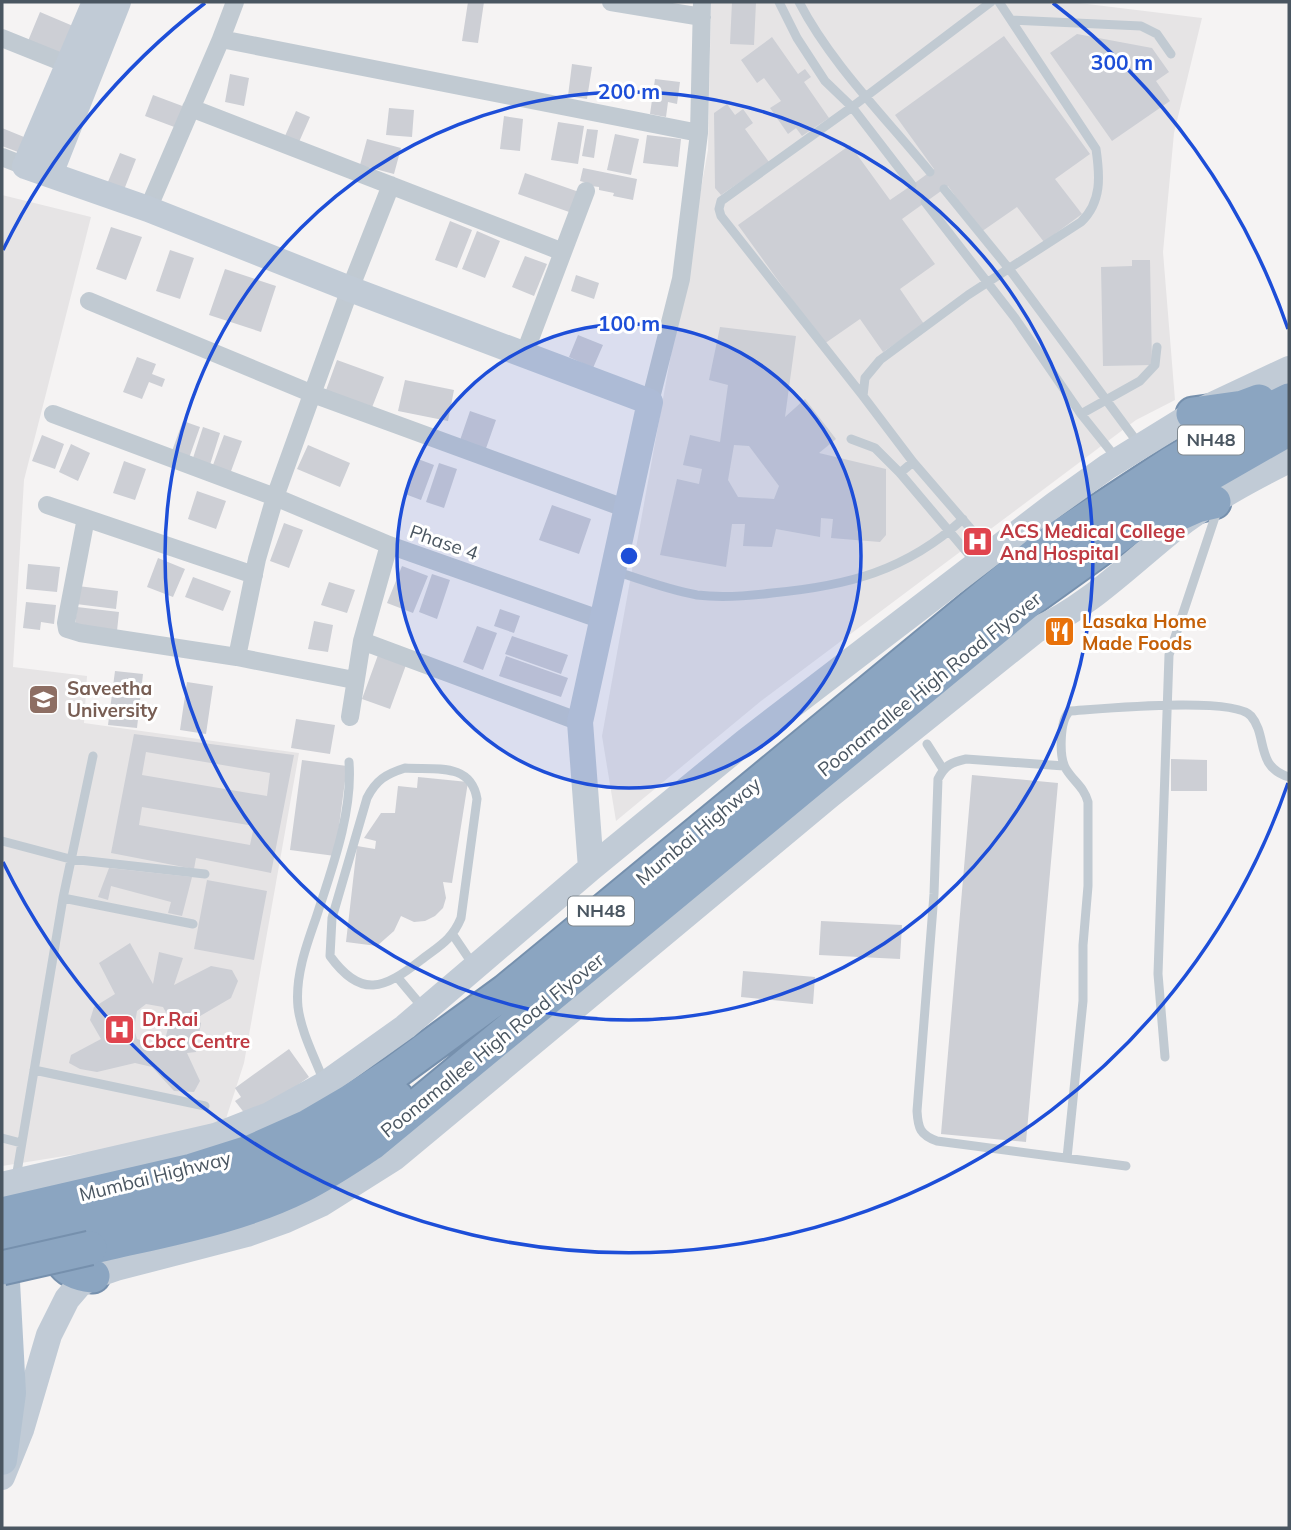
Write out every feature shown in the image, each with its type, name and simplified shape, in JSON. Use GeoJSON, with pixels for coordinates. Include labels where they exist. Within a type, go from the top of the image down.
{"type":"FeatureCollection","features":[{"type":"Feature","properties":{"kind":"highway"},"geometry":{"type":"LineString","coordinates":[[1193,414],[1243,407],[1289,389]]}},
{"type":"Feature","properties":{"kind":"highway","name":"NH48"},"geometry":{"type":"LineString","coordinates":[[1045,589],[1087,557],[1128,477],[1172,463],[1236,426],[1289,400]]}},
{"type":"Feature","properties":{"kind":"highway","name":"NH48"},"geometry":{"type":"LineString","coordinates":[[1128,477],[1211,472],[1289,429]]}},
{"type":"Feature","properties":{"kind":"highway","name":"Mumbai Highway"},"geometry":{"type":"LineString","coordinates":[[7,1209],[192,1170],[252,1151],[308,1126],[414,1059],[506,991],[577,932],[994,570],[1082,520],[1128,477]]}},
{"type":"Feature","properties":{"kind":"highway"},"geometry":{"type":"LineString","coordinates":[[1087,557],[1120,545],[1176,515],[1218,499]]}},
{"type":"Feature","properties":{"kind":"highway"},"geometry":{"type":"LineString","coordinates":[[1036,630],[1045,589]]}},
{"type":"Feature","properties":{"kind":"highway","name":"Poonamallee High Road Flyover"},"geometry":{"type":"LineString","coordinates":[[2,1268],[219,1217],[299,1187],[334,1169],[371,1144],[1045,589]]}},
{"type":"Feature","properties":{"kind":"highway"},"geometry":{"type":"LineString","coordinates":[[7,1209],[86,1249],[198,1196],[283,1167],[363,1121],[429,1072],[520,992],[577,932]]}},
{"type":"Feature","properties":{"kind":"main road"},"geometry":{"type":"LineString","coordinates":[[2,1460],[10,1393],[7,1209]]}},
{"type":"Feature","properties":{"kind":"street"},"geometry":{"type":"LineString","coordinates":[[26,166],[95,2]]}},
{"type":"Feature","properties":{"kind":"street"},"geometry":{"type":"LineString","coordinates":[[26,166],[118,2]]}},
{"type":"Feature","properties":{"kind":"street"},"geometry":{"type":"LineString","coordinates":[[148,209],[235,2]]}},
{"type":"Feature","properties":{"kind":"street"},"geometry":{"type":"LineString","coordinates":[[591,868],[580,722],[650,402],[681,279],[699,133],[702,9],[611,2]]}},
{"type":"Feature","properties":{"kind":"street"},"geometry":{"type":"LineString","coordinates":[[2,37],[69,65]]}},
{"type":"Feature","properties":{"kind":"street"},"geometry":{"type":"LineString","coordinates":[[221,38],[699,133]]}},
{"type":"Feature","properties":{"kind":"street"},"geometry":{"type":"LineString","coordinates":[[191,108],[563,252]]}},
{"type":"Feature","properties":{"kind":"street"},"geometry":{"type":"LineString","coordinates":[[26,166],[148,209],[350,289],[650,402]]}},
{"type":"Feature","properties":{"kind":"street"},"geometry":{"type":"LineString","coordinates":[[237,657],[254,575],[275,496],[350,289],[391,186]]}},
{"type":"Feature","properties":{"kind":"street"},"geometry":{"type":"LineString","coordinates":[[524,355],[586,191]]}},
{"type":"Feature","properties":{"kind":"street"},"geometry":{"type":"LineString","coordinates":[[89,300],[313,394],[627,509]]}},
{"type":"Feature","properties":{"kind":"street"},"geometry":{"type":"LineString","coordinates":[[1128,477],[1141,446],[1193,414],[1289,369]]}},
{"type":"Feature","properties":{"kind":"street","name":"Phase 4"},"geometry":{"type":"LineString","coordinates":[[53,414],[275,496],[388,545],[602,620]]}},
{"type":"Feature","properties":{"kind":"street"},"geometry":{"type":"LineString","coordinates":[[2,1477],[21,1430],[49,1335],[67,1299],[79,1285],[86,1249],[116,1268],[247,1234],[321,1204],[394,1158],[829,796],[1036,630],[1078,605],[1193,515],[1289,460]]}},
{"type":"Feature","properties":{"kind":"street"},"geometry":{"type":"LineString","coordinates":[[47,505],[254,575]]}},
{"type":"Feature","properties":{"kind":"street"},"geometry":{"type":"LineString","coordinates":[[86,518],[67,629],[80,634],[237,657],[356,679]]}},
{"type":"Feature","properties":{"kind":"street"},"geometry":{"type":"LineString","coordinates":[[350,717],[362,641],[388,545]]}},
{"type":"Feature","properties":{"kind":"street"},"geometry":{"type":"LineString","coordinates":[[7,1209],[269,1115],[325,1084],[426,1010],[591,868],[746,741],[994,570]]}},
{"type":"Feature","properties":{"kind":"street"},"geometry":{"type":"LineString","coordinates":[[362,641],[580,722]]}},
{"type":"Feature","properties":{"kind":"lane"},"geometry":{"type":"LineString","coordinates":[[779,2],[797,38],[825,81],[852,107],[912,185]]}},
{"type":"Feature","properties":{"kind":"lane"},"geometry":{"type":"LineString","coordinates":[[799,2],[841,68],[930,172]]}},
{"type":"Feature","properties":{"kind":"lane"},"geometry":{"type":"LineString","coordinates":[[991,2],[721,201],[719,209],[721,216],[913,462],[963,519],[994,570]]}},
{"type":"Feature","properties":{"kind":"lane"},"geometry":{"type":"LineString","coordinates":[[863,396],[865,378],[880,360],[968,295],[1059,238],[1090,214],[1097,198],[1100,172],[1096,149],[999,2]]}},
{"type":"Feature","properties":{"kind":"lane"},"geometry":{"type":"LineString","coordinates":[[1011,19],[1141,26],[1157,34],[1171,54]]}},
{"type":"Feature","properties":{"kind":"lane"},"geometry":{"type":"LineString","coordinates":[[944,189],[1010,270],[1141,446]]}},
{"type":"Feature","properties":{"kind":"lane"},"geometry":{"type":"LineString","coordinates":[[925,202],[1015,318],[1128,477]]}},
{"type":"Feature","properties":{"kind":"lane"},"geometry":{"type":"LineString","coordinates":[[1081,414],[1140,381],[1155,365],[1157,347]]}},
{"type":"Feature","properties":{"kind":"lane"},"geometry":{"type":"LineString","coordinates":[[851,439],[875,448],[950,531],[994,570]]}},
{"type":"Feature","properties":{"kind":"lane"},"geometry":{"type":"LineString","coordinates":[[900,473],[913,462]]}},
{"type":"Feature","properties":{"kind":"lane"},"geometry":{"type":"LineString","coordinates":[[1165,1057],[1158,974],[1169,655],[1218,499]]}},
{"type":"Feature","properties":{"kind":"lane"},"geometry":{"type":"LineString","coordinates":[[613,570],[678,591],[701,595],[748,596],[822,588],[873,575],[912,556],[963,519]]}},
{"type":"Feature","properties":{"kind":"lane"},"geometry":{"type":"LineString","coordinates":[[1067,1158],[1083,1001],[1083,945],[1088,886],[1088,802],[1084,790],[1064,766],[1061,725],[1064,716],[1070,711],[1166,705],[1243,710],[1251,716],[1256,726],[1265,757],[1274,769],[1289,777]]}},
{"type":"Feature","properties":{"kind":"lane"},"geometry":{"type":"LineString","coordinates":[[928,744],[943,769]]}},
{"type":"Feature","properties":{"kind":"lane"},"geometry":{"type":"LineString","coordinates":[[7,1209],[63,898],[93,756]]}},
{"type":"Feature","properties":{"kind":"lane"},"geometry":{"type":"LineString","coordinates":[[1064,766],[966,758],[951,762],[943,769],[938,779],[934,894],[918,1127],[924,1136],[937,1141],[1126,1166]]}},
{"type":"Feature","properties":{"kind":"lane"},"geometry":{"type":"LineString","coordinates":[[325,1084],[304,1029],[298,1007],[298,985],[305,950],[341,840],[349,762]]}},
{"type":"Feature","properties":{"kind":"lane"},"geometry":{"type":"LineString","coordinates":[[405,768],[457,772],[469,778],[477,799],[461,918],[453,935],[398,978],[382,985],[360,985],[344,974],[330,956],[332,918],[367,798],[374,784],[388,774],[405,768]]}},
{"type":"Feature","properties":{"kind":"lane"},"geometry":{"type":"LineString","coordinates":[[2,841],[71,859],[205,874]]}},
{"type":"Feature","properties":{"kind":"lane"},"geometry":{"type":"LineString","coordinates":[[63,898],[192,924]]}},
{"type":"Feature","properties":{"kind":"lane"},"geometry":{"type":"LineString","coordinates":[[453,935],[475,968]]}},
{"type":"Feature","properties":{"kind":"lane"},"geometry":{"type":"LineString","coordinates":[[398,978],[426,1010]]}},
{"type":"Feature","properties":{"kind":"lane"},"geometry":{"type":"LineString","coordinates":[[34,1070],[205,1106]]}},
{"type":"Feature","properties":{"kind":"lane"},"geometry":{"type":"LineString","coordinates":[[2,1138],[21,1143]]}},
{"type":"Feature","properties":{"kind":"shaded area","name":"ACS Medical College And Hospital"},"geometry":{"type":"Polygon","coordinates":[[[711,2],[1071,2],[1202,18],[1174,133],[1163,252],[1175,400],[1136,420],[761,701],[616,821],[602,736],[708,150],[711,2]]]}},
{"type":"Feature","properties":{"kind":"shaded area","name":"Saveetha University"},"geometry":{"type":"Polygon","coordinates":[[[2,195],[91,217],[24,480],[13,667],[87,676],[84,723],[299,753],[244,1063],[222,1131],[2,1166],[2,195]]]}},
{"type":"Feature","properties":{"kind":"building"},"geometry":{"type":"Polygon","coordinates":[[[468,2],[484,2],[478,43],[462,41],[468,2]]]}},
{"type":"Feature","properties":{"kind":"building"},"geometry":{"type":"Polygon","coordinates":[[[732,2],[756,2],[754,45],[730,44],[732,2]]]}},
{"type":"Feature","properties":{"kind":"building"},"geometry":{"type":"Polygon","coordinates":[[[40,12],[73,26],[62,55],[28,41],[40,12]]]}},
{"type":"Feature","properties":{"kind":"building"},"geometry":{"type":"Polygon","coordinates":[[[1077,34],[1152,48],[1169,72],[1156,81],[1170,101],[1112,141],[1050,53],[1077,34]]]}},
{"type":"Feature","properties":{"kind":"building"},"geometry":{"type":"Polygon","coordinates":[[[1004,36],[1090,154],[1055,179],[1082,214],[1044,242],[1017,207],[981,232],[948,186],[902,219],[935,264],[900,289],[924,324],[883,352],[860,319],[824,344],[738,225],[850,145],[890,200],[912,185],[934,169],[895,115],[1004,36]]]}},
{"type":"Feature","properties":{"kind":"building"},"geometry":{"type":"Polygon","coordinates":[[[772,37],[798,74],[805,69],[811,77],[804,82],[829,118],[802,136],[796,128],[788,134],[770,108],[781,101],[764,78],[757,83],[741,60],[772,37]]]}},
{"type":"Feature","properties":{"kind":"building"},"geometry":{"type":"Polygon","coordinates":[[[572,64],[592,67],[587,99],[568,96],[572,64]]]}},
{"type":"Feature","properties":{"kind":"building"},"geometry":{"type":"Polygon","coordinates":[[[230,74],[249,78],[244,106],[225,102],[230,74]]]}},
{"type":"Feature","properties":{"kind":"building"},"geometry":{"type":"Polygon","coordinates":[[[655,79],[680,82],[677,104],[668,102],[666,117],[650,114],[655,79]]]}},
{"type":"Feature","properties":{"kind":"building"},"geometry":{"type":"Polygon","coordinates":[[[153,95],[185,107],[177,128],[145,116],[153,95]]]}},
{"type":"Feature","properties":{"kind":"building"},"geometry":{"type":"Polygon","coordinates":[[[727,104],[735,115],[743,109],[753,123],[745,129],[769,162],[721,195],[715,188],[714,113],[727,104]]]}},
{"type":"Feature","properties":{"kind":"building"},"geometry":{"type":"Polygon","coordinates":[[[389,108],[414,110],[412,137],[386,135],[389,108]]]}},
{"type":"Feature","properties":{"kind":"building"},"geometry":{"type":"Polygon","coordinates":[[[296,111],[310,117],[299,142],[285,136],[296,111]]]}},
{"type":"Feature","properties":{"kind":"building"},"geometry":{"type":"Polygon","coordinates":[[[504,116],[523,119],[520,151],[500,149],[504,116]]]}},
{"type":"Feature","properties":{"kind":"building"},"geometry":{"type":"Polygon","coordinates":[[[558,122],[584,126],[578,164],[551,160],[558,122]]]}},
{"type":"Feature","properties":{"kind":"building"},"geometry":{"type":"Polygon","coordinates":[[[2,128],[24,137],[18,152],[2,146],[2,128]]]}},
{"type":"Feature","properties":{"kind":"building"},"geometry":{"type":"Polygon","coordinates":[[[587,129],[598,130],[594,158],[582,156],[587,129]]]}},
{"type":"Feature","properties":{"kind":"building"},"geometry":{"type":"Polygon","coordinates":[[[615,134],[639,139],[631,175],[607,170],[615,134]]]}},
{"type":"Feature","properties":{"kind":"building"},"geometry":{"type":"Polygon","coordinates":[[[647,135],[681,139],[678,167],[643,163],[647,135]]]}},
{"type":"Feature","properties":{"kind":"building"},"geometry":{"type":"Polygon","coordinates":[[[367,139],[401,148],[394,174],[360,165],[367,139]]]}},
{"type":"Feature","properties":{"kind":"building"},"geometry":{"type":"Polygon","coordinates":[[[120,153],[136,159],[122,195],[105,189],[120,153]]]}},
{"type":"Feature","properties":{"kind":"building"},"geometry":{"type":"Polygon","coordinates":[[[583,168],[637,179],[633,200],[613,196],[614,193],[599,190],[599,187],[580,181],[583,168]]]}},
{"type":"Feature","properties":{"kind":"building"},"geometry":{"type":"Polygon","coordinates":[[[525,173],[579,192],[572,213],[518,194],[525,173]]]}},
{"type":"Feature","properties":{"kind":"building"},"geometry":{"type":"Polygon","coordinates":[[[450,221],[472,230],[457,268],[435,260],[450,221]]]}},
{"type":"Feature","properties":{"kind":"building"},"geometry":{"type":"Polygon","coordinates":[[[111,227],[142,237],[126,280],[96,269],[111,227]]]}},
{"type":"Feature","properties":{"kind":"building"},"geometry":{"type":"Polygon","coordinates":[[[477,231],[500,241],[485,278],[462,269],[477,231]]]}},
{"type":"Feature","properties":{"kind":"building"},"geometry":{"type":"Polygon","coordinates":[[[170,250],[194,258],[180,299],[156,291],[170,250]]]}},
{"type":"Feature","properties":{"kind":"building"},"geometry":{"type":"Polygon","coordinates":[[[525,256],[547,264],[534,296],[512,287],[525,256]]]}},
{"type":"Feature","properties":{"kind":"building"},"geometry":{"type":"Polygon","coordinates":[[[1132,260],[1150,260],[1152,365],[1103,366],[1101,267],[1132,266],[1132,260]]]}},
{"type":"Feature","properties":{"kind":"building"},"geometry":{"type":"Polygon","coordinates":[[[225,269],[276,286],[261,332],[209,315],[225,269]]]}},
{"type":"Feature","properties":{"kind":"building"},"geometry":{"type":"Polygon","coordinates":[[[576,275],[599,283],[594,299],[571,291],[576,275]]]}},
{"type":"Feature","properties":{"kind":"building"},"geometry":{"type":"Polygon","coordinates":[[[720,327],[796,336],[785,417],[805,399],[836,439],[819,453],[886,469],[886,535],[880,542],[831,538],[833,519],[821,518],[820,537],[776,529],[772,547],[743,546],[745,524],[732,524],[726,567],[660,555],[677,479],[699,484],[702,469],[683,465],[690,435],[720,442],[728,385],[709,380],[720,327]],[[734,445],[728,480],[738,497],[774,499],[779,486],[749,446],[734,445]]]}},
{"type":"Feature","properties":{"kind":"building"},"geometry":{"type":"Polygon","coordinates":[[[578,335],[603,345],[593,368],[569,357],[578,335]]]}},
{"type":"Feature","properties":{"kind":"building"},"geometry":{"type":"Polygon","coordinates":[[[137,357],[156,364],[152,374],[165,379],[162,387],[149,382],[142,399],[123,392],[137,357]]]}},
{"type":"Feature","properties":{"kind":"building"},"geometry":{"type":"Polygon","coordinates":[[[337,360],[384,377],[371,410],[325,393],[337,360]]]}},
{"type":"Feature","properties":{"kind":"building"},"geometry":{"type":"Polygon","coordinates":[[[405,380],[454,390],[448,421],[398,411],[405,380]]]}},
{"type":"Feature","properties":{"kind":"building"},"geometry":{"type":"Polygon","coordinates":[[[470,411],[496,420],[484,454],[458,446],[470,411]]]}},
{"type":"Feature","properties":{"kind":"building"},"geometry":{"type":"Polygon","coordinates":[[[183,421],[200,427],[188,461],[172,451],[183,421]]]}},
{"type":"Feature","properties":{"kind":"building"},"geometry":{"type":"Polygon","coordinates":[[[203,427],[220,433],[209,468],[193,458],[203,427]]]}},
{"type":"Feature","properties":{"kind":"building"},"geometry":{"type":"Polygon","coordinates":[[[42,435],[64,444],[55,469],[32,461],[42,435]]]}},
{"type":"Feature","properties":{"kind":"building"},"geometry":{"type":"Polygon","coordinates":[[[224,435],[242,441],[230,474],[213,465],[224,435]]]}},
{"type":"Feature","properties":{"kind":"building"},"geometry":{"type":"Polygon","coordinates":[[[71,444],[90,453],[78,481],[59,472],[71,444]]]}},
{"type":"Feature","properties":{"kind":"building"},"geometry":{"type":"Polygon","coordinates":[[[308,445],[350,463],[340,487],[297,469],[308,445]]]}},
{"type":"Feature","properties":{"kind":"building"},"geometry":{"type":"Polygon","coordinates":[[[418,459],[434,465],[421,500],[405,494],[418,459]]]}},
{"type":"Feature","properties":{"kind":"building"},"geometry":{"type":"Polygon","coordinates":[[[124,461],[146,469],[135,500],[113,493],[124,461]]]}},
{"type":"Feature","properties":{"kind":"building"},"geometry":{"type":"Polygon","coordinates":[[[439,463],[457,469],[444,508],[426,502],[439,463]]]}},
{"type":"Feature","properties":{"kind":"building"},"geometry":{"type":"Polygon","coordinates":[[[197,491],[226,501],[216,529],[188,519],[197,491]]]}},
{"type":"Feature","properties":{"kind":"building"},"geometry":{"type":"Polygon","coordinates":[[[552,505],[591,519],[579,554],[539,540],[552,505]]]}},
{"type":"Feature","properties":{"kind":"building"},"geometry":{"type":"Polygon","coordinates":[[[284,523],[303,530],[289,568],[270,561],[284,523]]]}},
{"type":"Feature","properties":{"kind":"building"},"geometry":{"type":"Polygon","coordinates":[[[158,558],[185,569],[173,597],[147,587],[158,558]]]}},
{"type":"Feature","properties":{"kind":"building"},"geometry":{"type":"Polygon","coordinates":[[[28,564],[60,567],[57,592],[26,589],[28,564]]]}},
{"type":"Feature","properties":{"kind":"building"},"geometry":{"type":"Polygon","coordinates":[[[402,566],[428,576],[413,613],[387,603],[402,566]]]}},
{"type":"Feature","properties":{"kind":"building"},"geometry":{"type":"Polygon","coordinates":[[[432,574],[450,580],[437,619],[419,612],[432,574]]]}},
{"type":"Feature","properties":{"kind":"building"},"geometry":{"type":"Polygon","coordinates":[[[193,577],[231,591],[223,611],[185,597],[193,577]]]}},
{"type":"Feature","properties":{"kind":"building"},"geometry":{"type":"Polygon","coordinates":[[[329,582],[355,590],[347,613],[321,605],[329,582]]]}},
{"type":"Feature","properties":{"kind":"building"},"geometry":{"type":"Polygon","coordinates":[[[78,586],[118,591],[116,609],[76,604],[78,586]]]}},
{"type":"Feature","properties":{"kind":"building"},"geometry":{"type":"Polygon","coordinates":[[[26,602],[56,605],[54,624],[41,622],[40,630],[23,628],[26,602]]]}},
{"type":"Feature","properties":{"kind":"building"},"geometry":{"type":"Polygon","coordinates":[[[77,607],[119,612],[117,631],[75,626],[77,607]]]}},
{"type":"Feature","properties":{"kind":"building"},"geometry":{"type":"Polygon","coordinates":[[[500,609],[520,616],[514,633],[494,626],[500,609]]]}},
{"type":"Feature","properties":{"kind":"building"},"geometry":{"type":"Polygon","coordinates":[[[314,621],[333,625],[328,652],[308,649],[314,621]]]}},
{"type":"Feature","properties":{"kind":"building"},"geometry":{"type":"Polygon","coordinates":[[[477,626],[497,633],[483,670],[463,662],[477,626]]]}},
{"type":"Feature","properties":{"kind":"building"},"geometry":{"type":"Polygon","coordinates":[[[512,636],[568,655],[561,674],[505,654],[512,636]]]}},
{"type":"Feature","properties":{"kind":"building"},"geometry":{"type":"Polygon","coordinates":[[[378,655],[406,665],[390,709],[362,699],[378,655]]]}},
{"type":"Feature","properties":{"kind":"building"},"geometry":{"type":"Polygon","coordinates":[[[506,656],[568,678],[561,697],[499,676],[506,656]]]}},
{"type":"Feature","properties":{"kind":"building"},"geometry":{"type":"Polygon","coordinates":[[[115,671],[143,674],[137,728],[108,725],[115,671]]]}},
{"type":"Feature","properties":{"kind":"building"},"geometry":{"type":"Polygon","coordinates":[[[187,682],[213,686],[206,734],[180,730],[187,682]]]}},
{"type":"Feature","properties":{"kind":"building"},"geometry":{"type":"Polygon","coordinates":[[[296,719],[335,725],[330,754],[291,748],[296,719]]]}},
{"type":"Feature","properties":{"kind":"building"},"geometry":{"type":"Polygon","coordinates":[[[134,734],[294,755],[271,873],[196,858],[194,869],[111,853],[134,734]],[[146,752],[142,775],[267,796],[270,773],[146,752]],[[142,807],[139,825],[250,845],[254,826],[142,807]]]}},
{"type":"Feature","properties":{"kind":"building"},"geometry":{"type":"Polygon","coordinates":[[[1171,759],[1207,760],[1207,791],[1171,791],[1171,759]]]}},
{"type":"Feature","properties":{"kind":"building"},"geometry":{"type":"Polygon","coordinates":[[[302,760],[347,766],[335,856],[290,850],[302,760]]]}},
{"type":"Feature","properties":{"kind":"building"},"geometry":{"type":"Polygon","coordinates":[[[972,775],[1058,783],[1026,1142],[941,1134],[972,775]]]}},
{"type":"Feature","properties":{"kind":"building"},"geometry":{"type":"Polygon","coordinates":[[[418,777],[468,782],[452,883],[443,882],[446,898],[443,908],[425,921],[414,922],[401,916],[394,931],[377,946],[346,942],[357,846],[375,849],[376,841],[364,838],[381,813],[395,813],[398,786],[417,788],[418,777]]]}},
{"type":"Feature","properties":{"kind":"building"},"geometry":{"type":"Polygon","coordinates":[[[109,868],[192,877],[182,916],[168,913],[171,902],[111,886],[108,900],[98,897],[109,868]]]}},
{"type":"Feature","properties":{"kind":"building"},"geometry":{"type":"Polygon","coordinates":[[[207,880],[267,891],[254,960],[194,949],[207,880]]]}},
{"type":"Feature","properties":{"kind":"building"},"geometry":{"type":"Polygon","coordinates":[[[821,921],[902,925],[900,959],[819,955],[821,921]]]}},
{"type":"Feature","properties":{"kind":"building"},"geometry":{"type":"Polygon","coordinates":[[[130,943],[153,984],[159,952],[183,958],[174,985],[211,966],[232,970],[238,981],[231,998],[195,1019],[201,1023],[196,1052],[187,1053],[200,1081],[194,1092],[174,1091],[152,1067],[135,1063],[97,1072],[80,1069],[69,1063],[71,1055],[101,1039],[90,1020],[94,1007],[115,994],[99,963],[130,943]],[[146,1004],[137,1011],[134,1029],[137,1039],[157,1046],[165,1040],[170,1020],[163,1007],[146,1004]]]}},
{"type":"Feature","properties":{"kind":"building"},"geometry":{"type":"Polygon","coordinates":[[[743,971],[815,977],[813,1004],[741,997],[743,971]]]}},
{"type":"Feature","properties":{"kind":"building"},"geometry":{"type":"Polygon","coordinates":[[[289,1049],[309,1077],[249,1119],[235,1101],[241,1097],[235,1088],[289,1049]]]}},
{"type":"Feature","properties":{"kind":"place","name":"ACS Medical College And Hospital"},"geometry":{"type":"Point","coordinates":[977,542]}},
{"type":"Feature","properties":{"kind":"place","name":"Lasaka Home Made Foods"},"geometry":{"type":"Point","coordinates":[1059,632]}},
{"type":"Feature","properties":{"kind":"place","name":"Saveetha University"},"geometry":{"type":"Point","coordinates":[44,699]}},
{"type":"Feature","properties":{"kind":"place","name":"Dr.Rai Cbcc Centre"},"geometry":{"type":"Point","coordinates":[119,1030]}}]}
